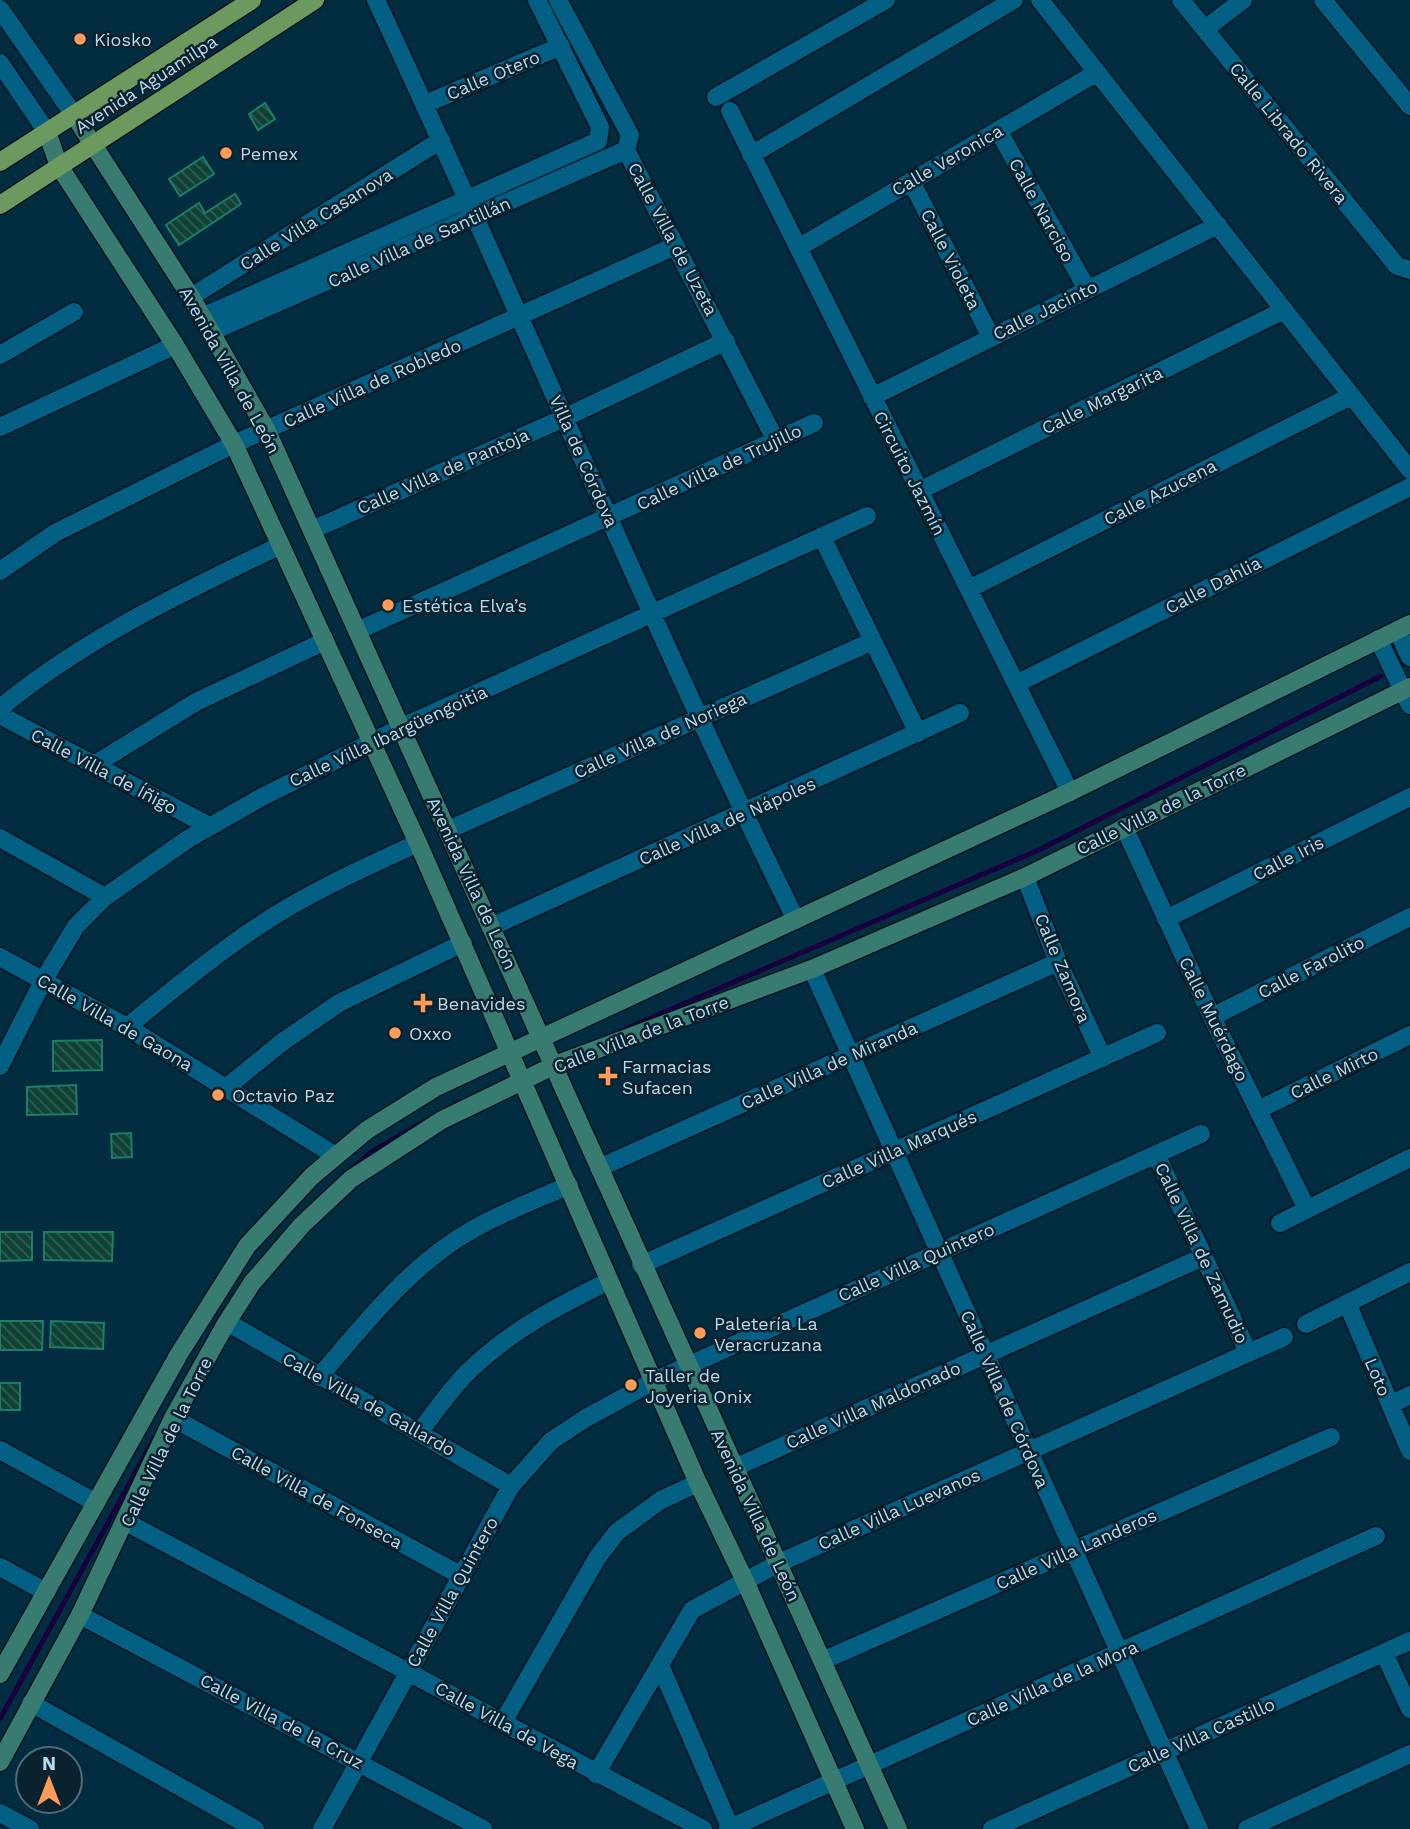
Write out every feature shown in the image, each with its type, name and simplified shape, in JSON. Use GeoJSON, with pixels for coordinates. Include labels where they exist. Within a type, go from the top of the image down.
{"type":"FeatureCollection","features":[{"type":"Feature","properties":{"kind":"main road","name":"Avenida Aguamilpa"},"geometry":{"type":"LineString","coordinates":[[0,162],[252,0]]}},
{"type":"Feature","properties":{"kind":"main road","name":"Avenida Aguamilpa"},"geometry":{"type":"LineString","coordinates":[[0,205],[315,0]]}},
{"type":"Feature","properties":{"kind":"street","name":"Villa de Córdova"},"geometry":{"type":"LineString","coordinates":[[376,0],[473,208],[699,718],[796,920]]}},
{"type":"Feature","properties":{"kind":"street"},"geometry":{"type":"LineString","coordinates":[[537,0],[561,46]]}},
{"type":"Feature","properties":{"kind":"street","name":"Calle Villa de Uzeta"},"geometry":{"type":"LineString","coordinates":[[558,0],[630,135],[626,150],[776,441]]}},
{"type":"Feature","properties":{"kind":"street"},"geometry":{"type":"LineString","coordinates":[[716,97],[886,0]]}},
{"type":"Feature","properties":{"kind":"street"},"geometry":{"type":"LineString","coordinates":[[751,155],[1014,0]]}},
{"type":"Feature","properties":{"kind":"street"},"geometry":{"type":"LineString","coordinates":[[1040,0],[1410,470]]}},
{"type":"Feature","properties":{"kind":"street","name":"Calle Librado Rivera"},"geometry":{"type":"LineString","coordinates":[[1181,0],[1404,268]]}},
{"type":"Feature","properties":{"kind":"street"},"geometry":{"type":"LineString","coordinates":[[1205,29],[1243,0]]}},
{"type":"Feature","properties":{"kind":"street"},"geometry":{"type":"LineString","coordinates":[[1323,0],[1410,106]]}},
{"type":"Feature","properties":{"kind":"street","name":"Avenida Villa de León"},"geometry":{"type":"LineString","coordinates":[[0,9],[74,115],[191,297],[267,429],[400,728],[493,926],[641,1265],[898,1829]]}},
{"type":"Feature","properties":{"kind":"street","name":"Calle Otero"},"geometry":{"type":"LineString","coordinates":[[425,104],[561,46]]}},
{"type":"Feature","properties":{"kind":"street","name":"Calle Villa de Santillán"},"geometry":{"type":"LineString","coordinates":[[473,208],[598,141],[601,136],[600,127],[561,46]]}},
{"type":"Feature","properties":{"kind":"street","name":"Avenida Villa de León"},"geometry":{"type":"LineString","coordinates":[[0,63],[47,132],[59,166],[175,345],[234,444],[463,943],[508,1053],[569,1185],[698,1483],[746,1581],[855,1829]]}},
{"type":"Feature","properties":{"kind":"street","name":"Calle Veronica"},"geometry":{"type":"LineString","coordinates":[[798,248],[1096,73]]}},
{"type":"Feature","properties":{"kind":"street","name":"Circuito Jazmín"},"geometry":{"type":"LineString","coordinates":[[730,111],[1070,792]]}},
{"type":"Feature","properties":{"kind":"street","name":"Calle Narciso"},"geometry":{"type":"LineString","coordinates":[[998,131],[1087,289]]}},
{"type":"Feature","properties":{"kind":"street","name":"Calle Villa Casanova"},"geometry":{"type":"LineString","coordinates":[[191,297],[441,140]]}},
{"type":"Feature","properties":{"kind":"street","name":"Calle Villa de Santillán"},"geometry":{"type":"LineString","coordinates":[[207,325],[473,208],[626,150]]}},
{"type":"Feature","properties":{"kind":"street","name":"Calle Violeta"},"geometry":{"type":"LineString","coordinates":[[911,181],[991,337]]}},
{"type":"Feature","properties":{"kind":"street","name":"Calle Jacinto"},"geometry":{"type":"LineString","coordinates":[[872,397],[1218,225]]}},
{"type":"Feature","properties":{"kind":"street","name":"Calle Villa de Robledo"},"geometry":{"type":"LineString","coordinates":[[0,571],[55,533],[234,444],[675,246]]}},
{"type":"Feature","properties":{"kind":"street","name":"Calle Margarita"},"geometry":{"type":"LineString","coordinates":[[919,491],[1284,310]]}},
{"type":"Feature","properties":{"kind":"street"},"geometry":{"type":"LineString","coordinates":[[0,355],[74,312]]}},
{"type":"Feature","properties":{"kind":"street","name":"Calle Villa de Pantoja"},"geometry":{"type":"LineString","coordinates":[[312,530],[566,417],[726,341]]}},
{"type":"Feature","properties":{"kind":"street"},"geometry":{"type":"LineString","coordinates":[[0,427],[175,345]]}},
{"type":"Feature","properties":{"kind":"street","name":"Calle Azucena"},"geometry":{"type":"LineString","coordinates":[[969,589],[1351,396]]}},
{"type":"Feature","properties":{"kind":"street","name":"Calle Villa de Trujillo"},"geometry":{"type":"LineString","coordinates":[[357,631],[814,423]]}},
{"type":"Feature","properties":{"kind":"street","name":"Calle Dahlia"},"geometry":{"type":"LineString","coordinates":[[1016,684],[1410,487]]}},
{"type":"Feature","properties":{"kind":"street","name":"Calle Villa Ibargüengoitia"},"geometry":{"type":"LineString","coordinates":[[0,1066],[43,981],[76,926],[106,897],[209,827],[400,728],[867,516]]}},
{"type":"Feature","properties":{"kind":"street"},"geometry":{"type":"LineString","coordinates":[[822,537],[918,733]]}},
{"type":"Feature","properties":{"kind":"street"},"geometry":{"type":"LineString","coordinates":[[0,708],[40,675],[151,607],[281,545]]}},
{"type":"Feature","properties":{"kind":"street"},"geometry":{"type":"LineString","coordinates":[[1403,627],[1410,657]]}},
{"type":"Feature","properties":{"kind":"street","name":"Calle Villa de la Torre"},"geometry":{"type":"LineString","coordinates":[[0,1674],[179,1353],[247,1246],[312,1176],[367,1130],[436,1087],[1070,792],[1403,627]]}},
{"type":"Feature","properties":{"kind":"street"},"geometry":{"type":"LineString","coordinates":[[1378,639],[1408,694]]}},
{"type":"Feature","properties":{"kind":"street"},"geometry":{"type":"LineString","coordinates":[[94,765],[196,702],[325,641]]}},
{"type":"Feature","properties":{"kind":"street","name":"Calle Villa de Noriega"},"geometry":{"type":"LineString","coordinates":[[448,830],[873,641]]}},
{"type":"Feature","properties":{"kind":"street","name":"Calle Villa de la Torre"},"geometry":{"type":"LineString","coordinates":[[0,1762],[80,1615],[173,1418],[227,1322],[252,1283],[302,1225],[351,1179],[442,1120],[555,1065],[812,969],[1025,877],[1124,827],[1408,694]]}},
{"type":"Feature","properties":{"kind":"street","name":"Calle Villa de Nápoles"},"geometry":{"type":"LineString","coordinates":[[493,926],[744,814],[960,713]]}},
{"type":"Feature","properties":{"kind":"street","name":"Calle Villa de Íñigo"},"geometry":{"type":"LineString","coordinates":[[0,715],[209,827]]}},
{"type":"Feature","properties":{"kind":"street","name":"Calle Iris"},"geometry":{"type":"LineString","coordinates":[[1166,919],[1410,797]]}},
{"type":"Feature","properties":{"kind":"street","name":"Calle Muérdago"},"geometry":{"type":"LineString","coordinates":[[1124,827],[1212,1017],[1307,1209]]}},
{"type":"Feature","properties":{"kind":"street"},"geometry":{"type":"LineString","coordinates":[[0,838],[106,897]]}},
{"type":"Feature","properties":{"kind":"street"},"geometry":{"type":"LineString","coordinates":[[127,1027],[190,975],[260,924],[346,877],[418,843]]}},
{"type":"Feature","properties":{"kind":"street","name":"Calle Zamora"},"geometry":{"type":"LineString","coordinates":[[1025,877],[1058,962],[1103,1058]]}},
{"type":"Feature","properties":{"kind":"street","name":"Calle Farolito"},"geometry":{"type":"LineString","coordinates":[[1212,1017],[1410,917]]}},
{"type":"Feature","properties":{"kind":"street"},"geometry":{"type":"LineString","coordinates":[[227,1087],[281,1043],[339,1003],[463,943]]}},
{"type":"Feature","properties":{"kind":"street","name":"Calle Villa de Gaona"},"geometry":{"type":"LineString","coordinates":[[0,957],[127,1027],[336,1156]]}},
{"type":"Feature","properties":{"kind":"street","name":"Calle Villa de Miranda"},"geometry":{"type":"LineString","coordinates":[[599,1168],[1058,962]]}},
{"type":"Feature","properties":{"kind":"street","name":"Calle Villa de Córdova"},"geometry":{"type":"LineString","coordinates":[[812,969],[1199,1829]]}},
{"type":"Feature","properties":{"kind":"street","name":"Calle Villa Marqués"},"geometry":{"type":"LineString","coordinates":[[641,1265],[1157,1033]]}},
{"type":"Feature","properties":{"kind":"street","name":"Calle Mirto"},"geometry":{"type":"LineString","coordinates":[[1258,1110],[1410,1035]]}},
{"type":"Feature","properties":{"kind":"street","name":"Calle Villa Quintero"},"geometry":{"type":"LineString","coordinates":[[322,1829],[511,1486],[551,1441],[586,1418],[654,1381],[1201,1133]]}},
{"type":"Feature","properties":{"kind":"street","name":"Calle Villa de Zamudio"},"geometry":{"type":"LineString","coordinates":[[1156,1154],[1248,1352]]}},
{"type":"Feature","properties":{"kind":"street"},"geometry":{"type":"LineString","coordinates":[[1280,1223],[1410,1158]]}},
{"type":"Feature","properties":{"kind":"street"},"geometry":{"type":"LineString","coordinates":[[319,1377],[386,1300],[441,1251],[471,1231],[569,1185]]}},
{"type":"Feature","properties":{"kind":"street","name":"Calle Villa Maldonado"},"geometry":{"type":"LineString","coordinates":[[734,1468],[1203,1257]]}},
{"type":"Feature","properties":{"kind":"street"},"geometry":{"type":"LineString","coordinates":[[1306,1324],[1410,1272]]}},
{"type":"Feature","properties":{"kind":"street"},"geometry":{"type":"LineString","coordinates":[[420,1431],[470,1369],[505,1339],[540,1315],[610,1281]]}},
{"type":"Feature","properties":{"kind":"street","name":"Loto"},"geometry":{"type":"LineString","coordinates":[[1348,1303],[1410,1451]]}},
{"type":"Feature","properties":{"kind":"street","name":"Calle Villa de Gallardo"},"geometry":{"type":"LineString","coordinates":[[227,1322],[319,1377],[420,1431],[511,1486]]}},
{"type":"Feature","properties":{"kind":"street","name":"Calle Villa Luevanos"},"geometry":{"type":"LineString","coordinates":[[596,1774],[692,1611],[779,1563],[1284,1337]]}},
{"type":"Feature","properties":{"kind":"street"},"geometry":{"type":"LineString","coordinates":[[1390,1405],[1410,1395]]}},
{"type":"Feature","properties":{"kind":"street","name":"Calle Villa de Fonseca"},"geometry":{"type":"LineString","coordinates":[[173,1418],[460,1575]]}},
{"type":"Feature","properties":{"kind":"street","name":"Calle Villa Landeros"},"geometry":{"type":"LineString","coordinates":[[822,1661],[1331,1437]]}},
{"type":"Feature","properties":{"kind":"street"},"geometry":{"type":"LineString","coordinates":[[0,1450],[96,1503]]}},
{"type":"Feature","properties":{"kind":"street"},"geometry":{"type":"LineString","coordinates":[[503,1723],[597,1558],[617,1532],[661,1500],[698,1483]]}},
{"type":"Feature","properties":{"kind":"street","name":"Calle Villa de Vega"},"geometry":{"type":"LineString","coordinates":[[126,1522],[703,1829]]}},
{"type":"Feature","properties":{"kind":"street","name":"Calle Villa de la Mora"},"geometry":{"type":"LineString","coordinates":[[729,1828],[1376,1536]]}},
{"type":"Feature","properties":{"kind":"street"},"geometry":{"type":"LineString","coordinates":[[0,1567],[46,1592]]}},
{"type":"Feature","properties":{"kind":"street","name":"Calle Villa de la Cruz"},"geometry":{"type":"LineString","coordinates":[[80,1615],[483,1829]]}},
{"type":"Feature","properties":{"kind":"street","name":"Calle Villa Castillo"},"geometry":{"type":"LineString","coordinates":[[992,1829],[1410,1641]]}},
{"type":"Feature","properties":{"kind":"street"},"geometry":{"type":"LineString","coordinates":[[1384,1653],[1410,1709]]}},
{"type":"Feature","properties":{"kind":"street"},"geometry":{"type":"LineString","coordinates":[[660,1665],[729,1828]]}},
{"type":"Feature","properties":{"kind":"street"},"geometry":{"type":"LineString","coordinates":[[31,1703],[255,1829]]}},
{"type":"Feature","properties":{"kind":"street"},"geometry":{"type":"LineString","coordinates":[[1247,1829],[1410,1754]]}},
{"type":"Feature","properties":{"kind":"street"},"geometry":{"type":"LineString","coordinates":[[0,1813],[30,1829]]}},
{"type":"Feature","properties":{"kind":"building"},"geometry":{"type":"Polygon","coordinates":[[[265,103],[275,119],[258,130],[249,114],[265,103]]]}},
{"type":"Feature","properties":{"kind":"building"},"geometry":{"type":"Polygon","coordinates":[[[203,157],[214,174],[180,196],[169,179],[203,157]]]}},
{"type":"Feature","properties":{"kind":"building"},"geometry":{"type":"Polygon","coordinates":[[[235,194],[241,204],[179,245],[166,225],[199,203],[205,213],[235,194]]]}},
{"type":"Feature","properties":{"kind":"building"},"geometry":{"type":"Polygon","coordinates":[[[102,1040],[102,1070],[53,1071],[53,1041],[102,1040]]]}},
{"type":"Feature","properties":{"kind":"building"},"geometry":{"type":"Polygon","coordinates":[[[76,1085],[77,1114],[27,1115],[27,1087],[76,1085]]]}},
{"type":"Feature","properties":{"kind":"building"},"geometry":{"type":"Polygon","coordinates":[[[131,1133],[132,1157],[112,1158],[111,1134],[131,1133]]]}},
{"type":"Feature","properties":{"kind":"building"},"geometry":{"type":"Polygon","coordinates":[[[0,1232],[32,1232],[32,1260],[0,1261],[0,1232]]]}},
{"type":"Feature","properties":{"kind":"building"},"geometry":{"type":"Polygon","coordinates":[[[44,1232],[113,1232],[112,1261],[44,1260],[44,1232]]]}},
{"type":"Feature","properties":{"kind":"building"},"geometry":{"type":"Polygon","coordinates":[[[0,1321],[43,1321],[42,1350],[0,1350],[0,1321]]]}},
{"type":"Feature","properties":{"kind":"building"},"geometry":{"type":"Polygon","coordinates":[[[51,1321],[104,1323],[103,1349],[50,1347],[51,1321]]]}},
{"type":"Feature","properties":{"kind":"building"},"geometry":{"type":"Polygon","coordinates":[[[0,1383],[20,1383],[20,1410],[0,1410],[0,1383]]]}},
{"type":"Feature","properties":{"kind":"waterway"},"geometry":{"type":"LineString","coordinates":[[614,1034],[1041,849],[1381,676]]}},
{"type":"Feature","properties":{"kind":"waterway"},"geometry":{"type":"LineString","coordinates":[[352,1169],[371,1152],[459,1102]]}},
{"type":"Feature","properties":{"kind":"waterway"},"geometry":{"type":"LineString","coordinates":[[0,1719],[155,1437]]}},
{"type":"Feature","properties":{"kind":"place","name":"Kiosko"},"geometry":{"type":"Point","coordinates":[80,39]}},
{"type":"Feature","properties":{"kind":"place","name":"Pemex"},"geometry":{"type":"Point","coordinates":[226,153]}},
{"type":"Feature","properties":{"kind":"place","name":"Estética Elva’s"},"geometry":{"type":"Point","coordinates":[388,605]}},
{"type":"Feature","properties":{"kind":"place","name":"Benavides"},"geometry":{"type":"Point","coordinates":[423,1003]}},
{"type":"Feature","properties":{"kind":"place","name":"Oxxo"},"geometry":{"type":"Point","coordinates":[395,1033]}},
{"type":"Feature","properties":{"kind":"place","name":"Farmacias Sufacen"},"geometry":{"type":"Point","coordinates":[608,1076]}},
{"type":"Feature","properties":{"kind":"place","name":"Octavio Paz"},"geometry":{"type":"Point","coordinates":[218,1095]}},
{"type":"Feature","properties":{"kind":"place","name":"Paletería La Veracruzana"},"geometry":{"type":"Point","coordinates":[700,1333]}},
{"type":"Feature","properties":{"kind":"place","name":"Taller de Joyeria Onix"},"geometry":{"type":"Point","coordinates":[631,1385]}}]}
